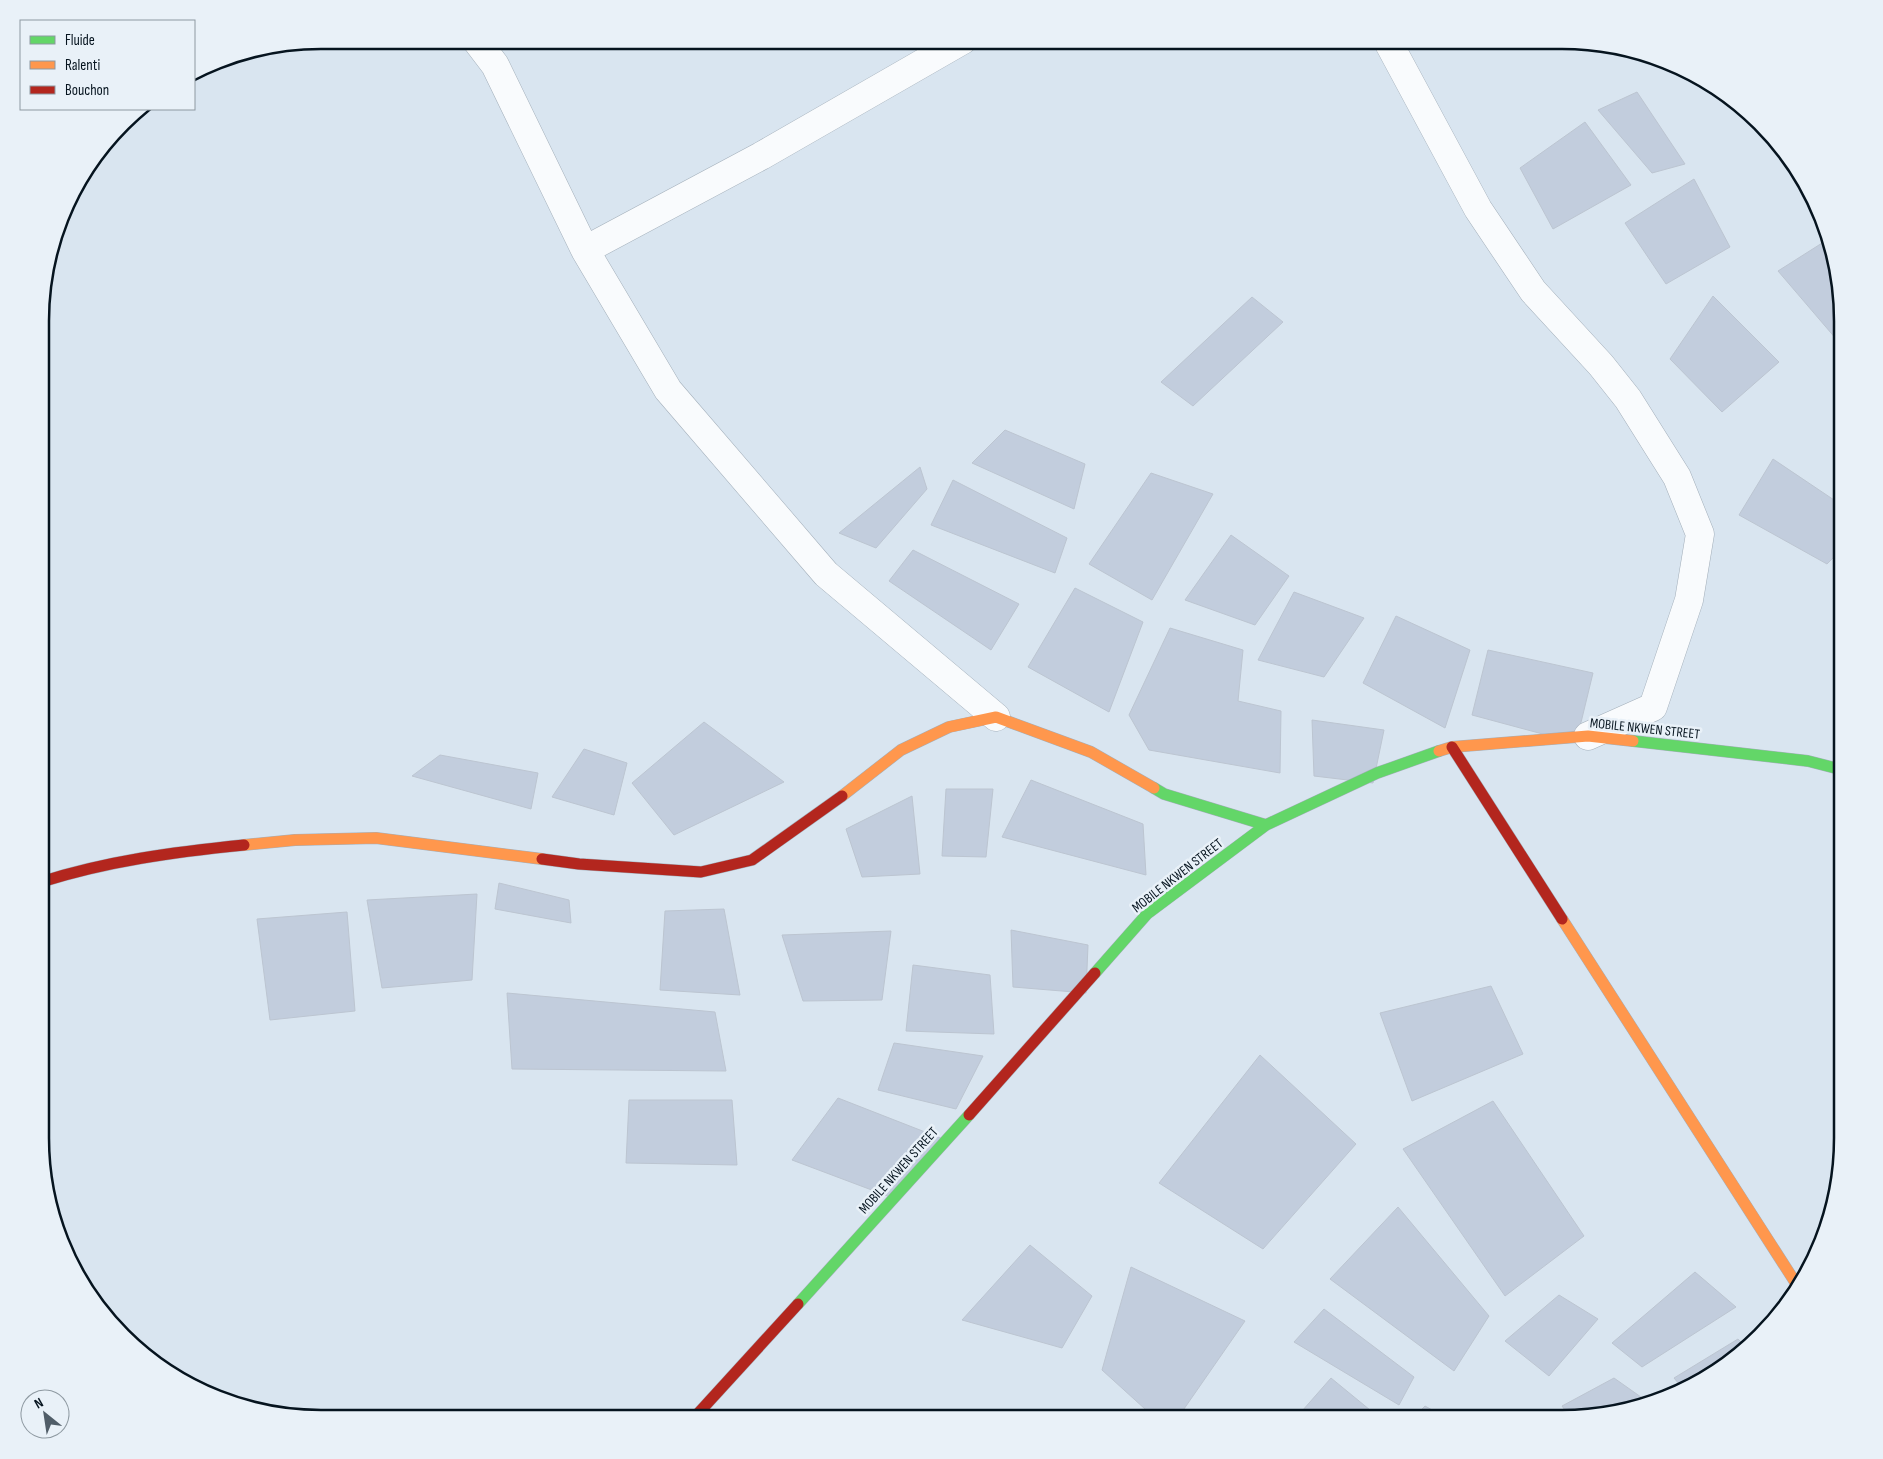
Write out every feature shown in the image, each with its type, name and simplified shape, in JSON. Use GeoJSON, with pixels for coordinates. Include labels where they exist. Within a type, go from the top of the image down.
{"type":"FeatureCollection","features":[{"type":"Feature","properties":{"kind":"main road"},"geometry":{"type":"LineString","coordinates":[[49,879],[84,868],[174,852],[295,840],[367,838],[579,864],[701,872],[752,860],[815,817],[901,750],[949,728],[996,717],[1091,752],[1164,794],[1266,825]]}},
{"type":"Feature","properties":{"kind":"main road","name":"MOBILE NKWEN STREET"},"geometry":{"type":"LineString","coordinates":[[701,1410],[969,1115],[1147,914],[1266,825],[1377,773],[1452,746],[1588,736],[1808,761],[1834,768]]}},
{"type":"Feature","properties":{"kind":"main road"},"geometry":{"type":"LineString","coordinates":[[1452,746],[1794,1280]]}},
{"type":"Feature","properties":{"kind":"street"},"geometry":{"type":"LineString","coordinates":[[483,49],[495,65],[585,250],[668,390],[826,574],[996,717]]}},
{"type":"Feature","properties":{"kind":"street"},"geometry":{"type":"LineString","coordinates":[[585,250],[761,156],[947,49]]}},
{"type":"Feature","properties":{"kind":"street"},"geometry":{"type":"LineString","coordinates":[[1392,49],[1478,209],[1533,291],[1628,399],[1677,477],[1700,534],[1689,600],[1653,706],[1588,736]]}},
{"type":"Feature","properties":{"kind":"building"},"geometry":{"type":"Polygon","coordinates":[[[1637,92],[1685,164],[1652,173],[1598,110],[1637,92]]]}},
{"type":"Feature","properties":{"kind":"building"},"geometry":{"type":"Polygon","coordinates":[[[1585,122],[1631,185],[1553,229],[1520,168],[1585,122]]]}},
{"type":"Feature","properties":{"kind":"building"},"geometry":{"type":"Polygon","coordinates":[[[1694,179],[1730,247],[1666,284],[1625,223],[1694,179]]]}},
{"type":"Feature","properties":{"kind":"building"},"geometry":{"type":"Polygon","coordinates":[[[1823,243],[1832,286],[1834,336],[1778,271],[1823,243]]]}},
{"type":"Feature","properties":{"kind":"building"},"geometry":{"type":"Polygon","coordinates":[[[1713,296],[1779,362],[1722,412],[1670,359],[1713,296]]]}},
{"type":"Feature","properties":{"kind":"building"},"geometry":{"type":"Polygon","coordinates":[[[1252,297],[1283,322],[1193,406],[1161,382],[1252,297]]]}},
{"type":"Feature","properties":{"kind":"building"},"geometry":{"type":"Polygon","coordinates":[[[1005,430],[1085,464],[1074,509],[972,463],[1005,430]]]}},
{"type":"Feature","properties":{"kind":"building"},"geometry":{"type":"Polygon","coordinates":[[[1773,459],[1834,500],[1834,557],[1827,564],[1739,515],[1773,459]]]}},
{"type":"Feature","properties":{"kind":"building"},"geometry":{"type":"Polygon","coordinates":[[[920,467],[927,489],[876,548],[839,533],[920,467]]]}},
{"type":"Feature","properties":{"kind":"building"},"geometry":{"type":"Polygon","coordinates":[[[1151,473],[1213,494],[1152,600],[1089,564],[1151,473]]]}},
{"type":"Feature","properties":{"kind":"building"},"geometry":{"type":"Polygon","coordinates":[[[953,480],[1067,538],[1055,573],[931,525],[953,480]]]}},
{"type":"Feature","properties":{"kind":"building"},"geometry":{"type":"Polygon","coordinates":[[[1231,535],[1289,576],[1255,625],[1185,600],[1231,535]]]}},
{"type":"Feature","properties":{"kind":"building"},"geometry":{"type":"Polygon","coordinates":[[[913,550],[1019,604],[991,650],[889,581],[913,550]]]}},
{"type":"Feature","properties":{"kind":"building"},"geometry":{"type":"Polygon","coordinates":[[[1075,588],[1143,622],[1109,712],[1028,667],[1075,588]]]}},
{"type":"Feature","properties":{"kind":"building"},"geometry":{"type":"Polygon","coordinates":[[[1294,592],[1364,618],[1324,677],[1258,660],[1294,592]]]}},
{"type":"Feature","properties":{"kind":"building"},"geometry":{"type":"Polygon","coordinates":[[[1396,616],[1470,650],[1445,728],[1363,683],[1396,616]]]}},
{"type":"Feature","properties":{"kind":"building"},"geometry":{"type":"Polygon","coordinates":[[[1170,628],[1243,650],[1238,701],[1281,711],[1280,773],[1149,750],[1129,715],[1170,628]]]}},
{"type":"Feature","properties":{"kind":"building"},"geometry":{"type":"Polygon","coordinates":[[[1488,650],[1593,673],[1576,743],[1472,715],[1488,650]]]}},
{"type":"Feature","properties":{"kind":"building"},"geometry":{"type":"Polygon","coordinates":[[[1312,720],[1384,730],[1373,783],[1314,776],[1312,720]]]}},
{"type":"Feature","properties":{"kind":"building"},"geometry":{"type":"Polygon","coordinates":[[[704,722],[784,782],[674,835],[632,783],[704,722]]]}},
{"type":"Feature","properties":{"kind":"building"},"geometry":{"type":"Polygon","coordinates":[[[584,749],[627,763],[614,815],[552,797],[584,749]]]}},
{"type":"Feature","properties":{"kind":"building"},"geometry":{"type":"Polygon","coordinates":[[[440,755],[538,773],[531,809],[412,776],[440,755]]]}},
{"type":"Feature","properties":{"kind":"building"},"geometry":{"type":"Polygon","coordinates":[[[1031,780],[1143,824],[1146,875],[1002,837],[1031,780]]]}},
{"type":"Feature","properties":{"kind":"building"},"geometry":{"type":"Polygon","coordinates":[[[946,789],[993,789],[986,857],[942,856],[946,789]]]}},
{"type":"Feature","properties":{"kind":"building"},"geometry":{"type":"Polygon","coordinates":[[[912,796],[920,874],[862,877],[846,829],[912,796]]]}},
{"type":"Feature","properties":{"kind":"building"},"geometry":{"type":"Polygon","coordinates":[[[499,883],[569,900],[571,923],[495,909],[499,883]]]}},
{"type":"Feature","properties":{"kind":"building"},"geometry":{"type":"Polygon","coordinates":[[[477,894],[472,980],[382,988],[367,900],[477,894]]]}},
{"type":"Feature","properties":{"kind":"building"},"geometry":{"type":"Polygon","coordinates":[[[724,909],[740,995],[660,990],[665,911],[724,909]]]}},
{"type":"Feature","properties":{"kind":"building"},"geometry":{"type":"Polygon","coordinates":[[[347,912],[355,1011],[270,1020],[257,919],[347,912]]]}},
{"type":"Feature","properties":{"kind":"building"},"geometry":{"type":"Polygon","coordinates":[[[1011,930],[1088,945],[1086,993],[1013,987],[1011,930]]]}},
{"type":"Feature","properties":{"kind":"building"},"geometry":{"type":"Polygon","coordinates":[[[891,931],[882,1000],[803,1001],[782,935],[891,931]]]}},
{"type":"Feature","properties":{"kind":"building"},"geometry":{"type":"Polygon","coordinates":[[[913,965],[990,975],[994,1034],[906,1031],[913,965]]]}},
{"type":"Feature","properties":{"kind":"building"},"geometry":{"type":"Polygon","coordinates":[[[1491,986],[1523,1054],[1412,1101],[1380,1013],[1491,986]]]}},
{"type":"Feature","properties":{"kind":"building"},"geometry":{"type":"Polygon","coordinates":[[[507,993],[715,1012],[726,1071],[512,1069],[507,993]]]}},
{"type":"Feature","properties":{"kind":"building"},"geometry":{"type":"Polygon","coordinates":[[[894,1043],[983,1056],[956,1109],[878,1090],[894,1043]]]}},
{"type":"Feature","properties":{"kind":"building"},"geometry":{"type":"Polygon","coordinates":[[[1260,1055],[1356,1144],[1263,1249],[1159,1183],[1260,1055]]]}},
{"type":"Feature","properties":{"kind":"building"},"geometry":{"type":"Polygon","coordinates":[[[838,1098],[943,1139],[893,1198],[792,1160],[838,1098]]]}},
{"type":"Feature","properties":{"kind":"building"},"geometry":{"type":"Polygon","coordinates":[[[629,1100],[732,1100],[737,1165],[626,1163],[629,1100]]]}},
{"type":"Feature","properties":{"kind":"building"},"geometry":{"type":"Polygon","coordinates":[[[1493,1101],[1584,1236],[1505,1296],[1403,1149],[1493,1101]]]}},
{"type":"Feature","properties":{"kind":"building"},"geometry":{"type":"Polygon","coordinates":[[[1398,1207],[1489,1316],[1454,1371],[1330,1279],[1398,1207]]]}},
{"type":"Feature","properties":{"kind":"building"},"geometry":{"type":"Polygon","coordinates":[[[1030,1245],[1092,1296],[1062,1348],[962,1320],[1030,1245]]]}},
{"type":"Feature","properties":{"kind":"building"},"geometry":{"type":"Polygon","coordinates":[[[1131,1267],[1245,1321],[1183,1410],[1146,1410],[1102,1370],[1131,1267]]]}},
{"type":"Feature","properties":{"kind":"building"},"geometry":{"type":"Polygon","coordinates":[[[1695,1272],[1736,1307],[1642,1367],[1612,1343],[1695,1272]]]}},
{"type":"Feature","properties":{"kind":"building"},"geometry":{"type":"Polygon","coordinates":[[[1559,1295],[1598,1319],[1549,1376],[1505,1341],[1559,1295]]]}},
{"type":"Feature","properties":{"kind":"building"},"geometry":{"type":"Polygon","coordinates":[[[1324,1309],[1414,1377],[1399,1405],[1294,1342],[1324,1309]]]}},
{"type":"Feature","properties":{"kind":"building"},"geometry":{"type":"Polygon","coordinates":[[[1738,1339],[1742,1342],[1698,1374],[1679,1384],[1674,1378],[1738,1339]]]}},
{"type":"Feature","properties":{"kind":"building"},"geometry":{"type":"Polygon","coordinates":[[[1331,1378],[1370,1410],[1303,1410],[1331,1378]]]}},
{"type":"Feature","properties":{"kind":"building"},"geometry":{"type":"Polygon","coordinates":[[[1614,1378],[1642,1398],[1615,1405],[1580,1410],[1565,1410],[1562,1406],[1614,1378]]]}},
{"type":"Feature","properties":{"kind":"building"},"geometry":{"type":"Polygon","coordinates":[[[1425,1406],[1432,1410],[1421,1410],[1425,1406]]]}},
{"type":"Feature","properties":{"kind":"traffic: fast"},"geometry":{"type":"LineString","coordinates":[[1633,741],[1808,761],[1834,768]]}},
{"type":"Feature","properties":{"kind":"traffic: fast"},"geometry":{"type":"LineString","coordinates":[[1095,973],[1147,914],[1266,825],[1377,773],[1439,751]]}},
{"type":"Feature","properties":{"kind":"traffic: fast"},"geometry":{"type":"LineString","coordinates":[[1154,788],[1164,794],[1266,825]]}},
{"type":"Feature","properties":{"kind":"traffic: fast"},"geometry":{"type":"LineString","coordinates":[[798,1304],[969,1115]]}},
{"type":"Feature","properties":{"kind":"traffic: slow"},"geometry":{"type":"LineString","coordinates":[[842,796],[901,750],[949,727],[996,717],[1091,752],[1154,788]]}},
{"type":"Feature","properties":{"kind":"traffic: slow"},"geometry":{"type":"LineString","coordinates":[[1439,751],[1452,747],[1588,736],[1633,741]]}},
{"type":"Feature","properties":{"kind":"traffic: slow"},"geometry":{"type":"LineString","coordinates":[[244,845],[295,840],[376,838],[542,859]]}},
{"type":"Feature","properties":{"kind":"traffic: slow"},"geometry":{"type":"LineString","coordinates":[[1562,919],[1794,1280]]}},
{"type":"Feature","properties":{"kind":"traffic: jam"},"geometry":{"type":"LineString","coordinates":[[1452,747],[1562,919]]}},
{"type":"Feature","properties":{"kind":"traffic: jam"},"geometry":{"type":"LineString","coordinates":[[542,859],[579,864],[701,872],[752,860],[842,796]]}},
{"type":"Feature","properties":{"kind":"traffic: jam"},"geometry":{"type":"LineString","coordinates":[[49,880],[91,868],[141,858],[244,845]]}},
{"type":"Feature","properties":{"kind":"traffic: jam"},"geometry":{"type":"LineString","coordinates":[[969,1115],[1095,973]]}},
{"type":"Feature","properties":{"kind":"traffic: jam"},"geometry":{"type":"LineString","coordinates":[[701,1410],[798,1304]]}}]}
